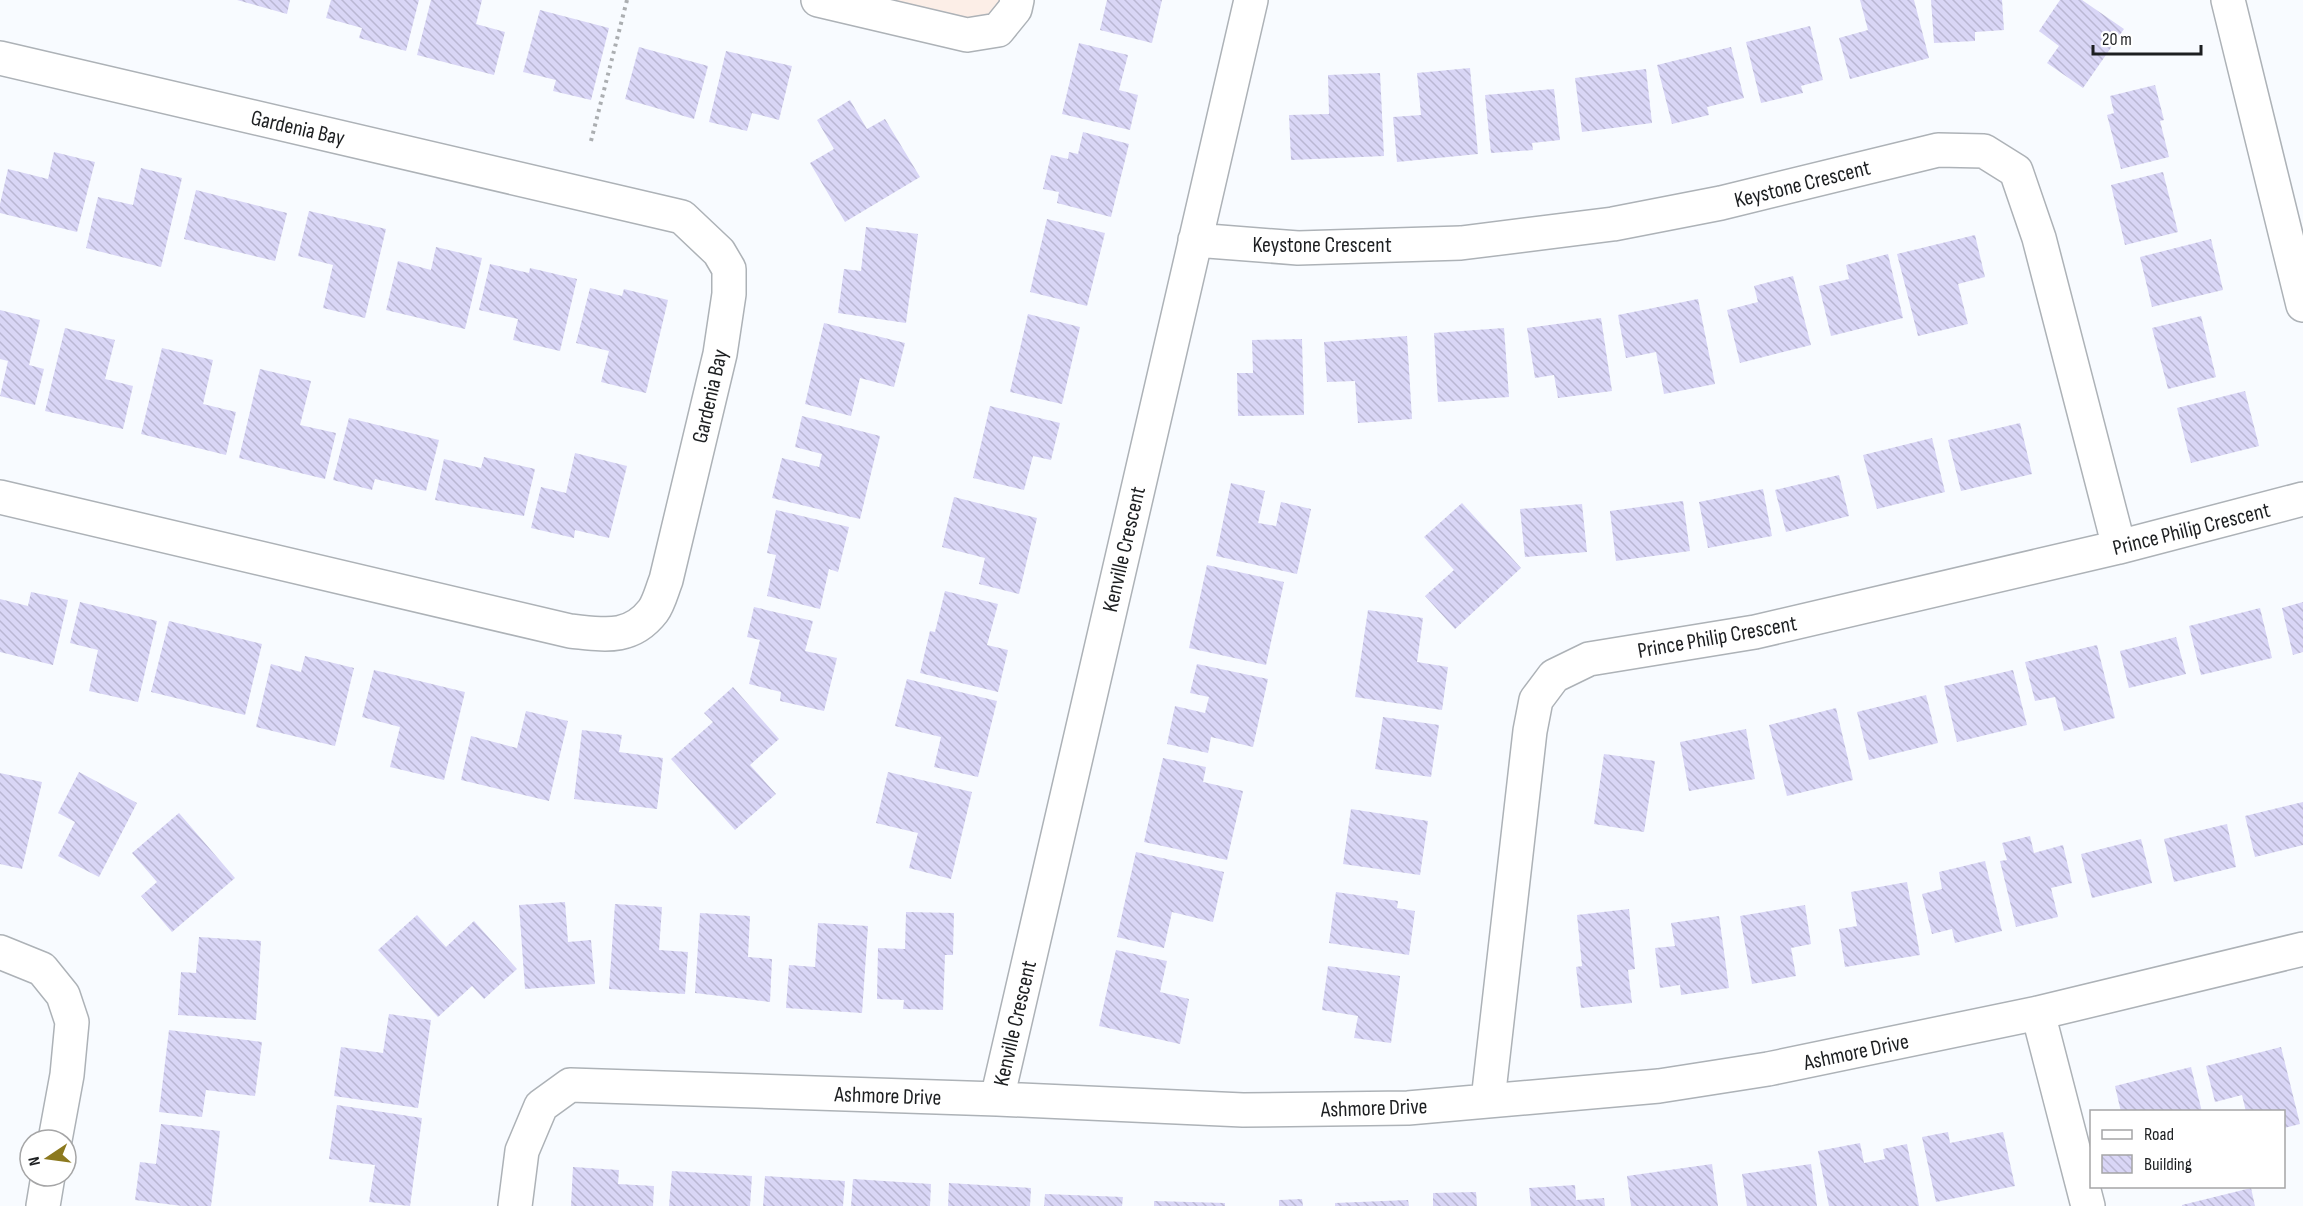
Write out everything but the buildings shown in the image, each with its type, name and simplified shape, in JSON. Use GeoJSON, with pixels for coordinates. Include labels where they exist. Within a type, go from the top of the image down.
{"type":"FeatureCollection","features":[{"type":"Feature","properties":{"kind":"street"},"geometry":{"type":"LineString","coordinates":[[818,0],[967,35],[998,30],[1015,9],[1017,0]]}},
{"type":"Feature","properties":{"kind":"street","name":"Kenville Crescent"},"geometry":{"type":"LineString","coordinates":[[997,1099],[1251,0]]}},
{"type":"Feature","properties":{"kind":"street"},"geometry":{"type":"LineString","coordinates":[[2228,0],[2303,304]]}},
{"type":"Feature","properties":{"kind":"street","name":"Gardenia Bay"},"geometry":{"type":"LineString","coordinates":[[0,58],[682,217],[719,252],[729,269],[729,294],[720,354],[666,580],[654,610],[639,625],[616,635],[570,631],[0,497]]}},
{"type":"Feature","properties":{"kind":"street","name":"Keystone Crescent"},"geometry":{"type":"LineString","coordinates":[[1195,240],[1298,248],[1461,243],[1613,224],[1721,203],[1938,150],[1984,151],[2016,171],[2032,215],[2119,547]]}},
{"type":"Feature","properties":{"kind":"street","name":"Prince Philip Crescent"},"geometry":{"type":"LineString","coordinates":[[1488,1101],[1530,731],[1536,700],[1554,676],[1589,659],[1755,633],[2119,547],[2303,499]]}},
{"type":"Feature","properties":{"kind":"street","name":"Ashmore Drive"},"geometry":{"type":"LineString","coordinates":[[515,1206],[522,1151],[541,1106],[570,1085],[997,1099],[1243,1110],[1408,1108],[1659,1086],[1757,1071],[2038,1013],[2303,949]]}},
{"type":"Feature","properties":{"kind":"street"},"geometry":{"type":"LineString","coordinates":[[0,952],[42,969],[63,995],[72,1022],[67,1075],[57,1128]]}},
{"type":"Feature","properties":{"kind":"street"},"geometry":{"type":"LineString","coordinates":[[2038,1013],[2088,1206]]}},
{"type":"Feature","properties":{"kind":"street"},"geometry":{"type":"LineString","coordinates":[[43,1206],[46,1188]]}},
{"type":"Feature","properties":{"kind":"path"},"geometry":{"type":"LineString","coordinates":[[591,141],[627,0]]}},
{"type":"Feature","properties":{"kind":"shaded area"},"geometry":{"type":"Polygon","coordinates":[[[871,0],[1003,0],[990,19],[969,23],[871,0]]]}}]}
